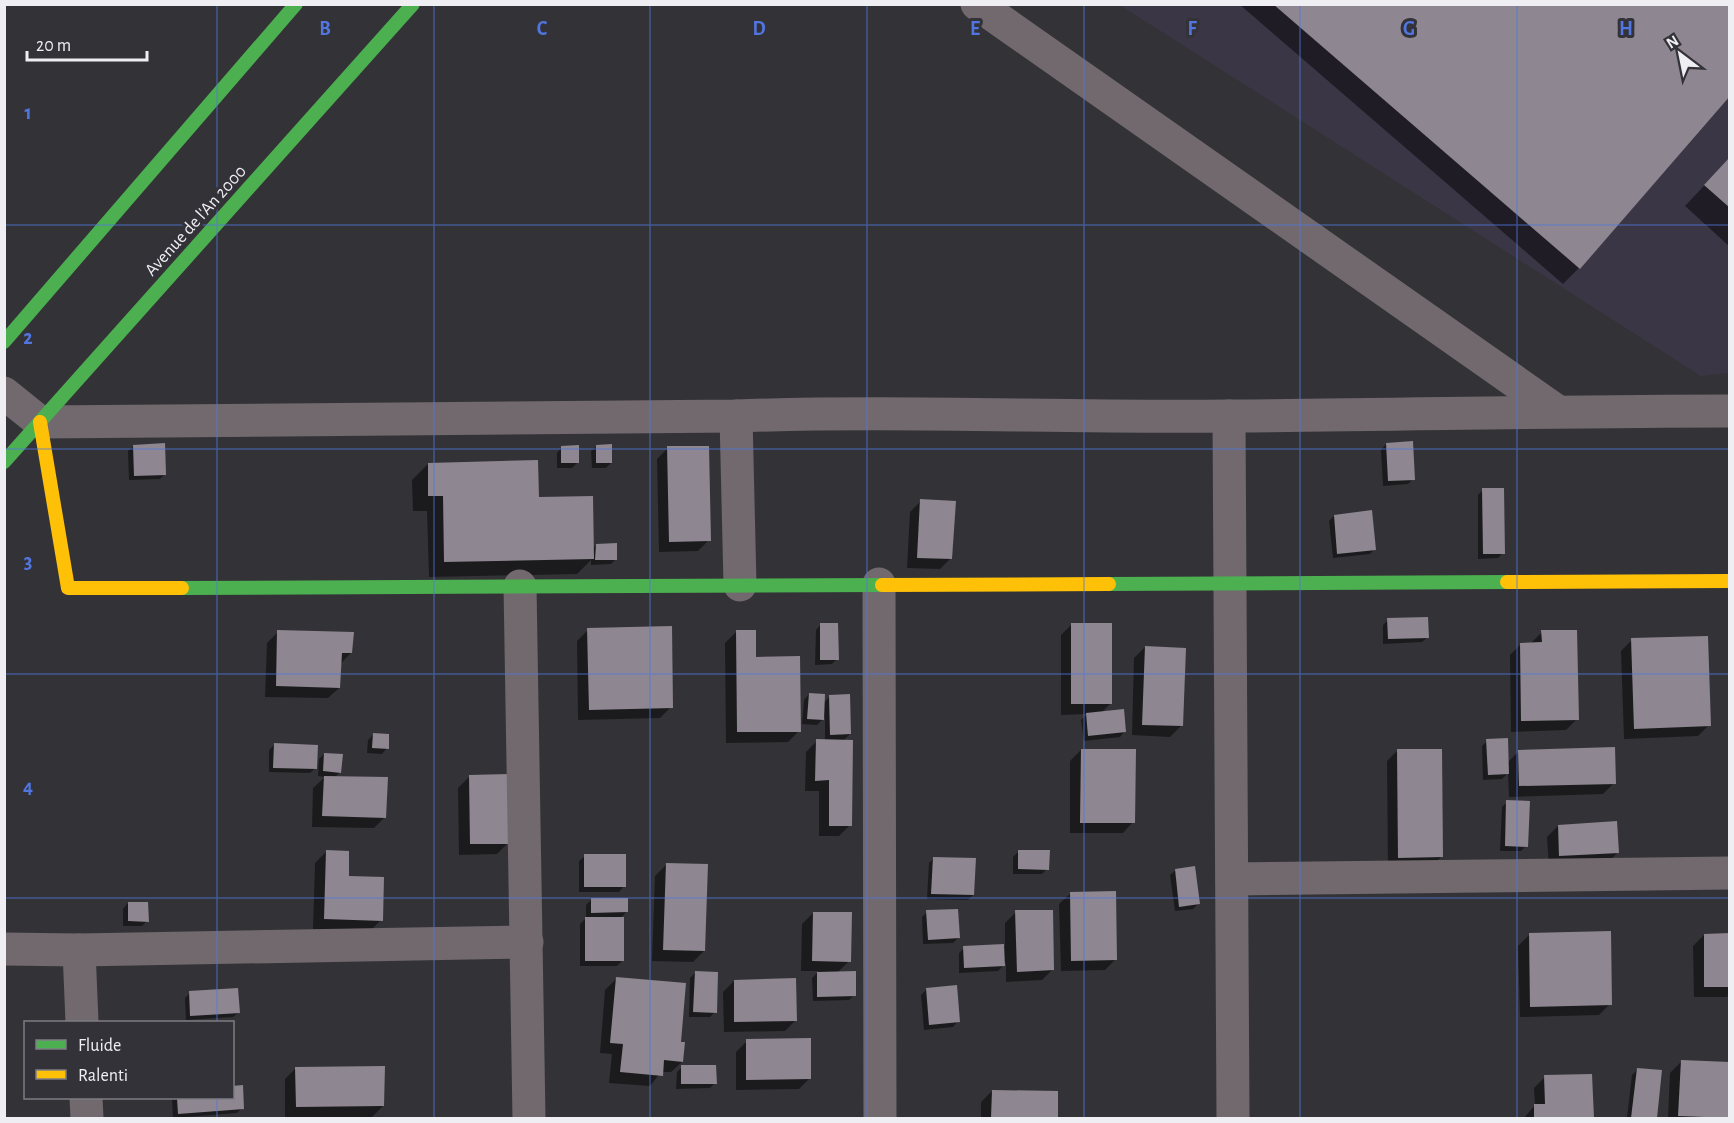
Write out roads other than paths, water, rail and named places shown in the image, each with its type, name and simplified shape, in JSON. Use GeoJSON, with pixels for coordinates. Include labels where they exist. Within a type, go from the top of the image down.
{"type":"FeatureCollection","features":[{"type":"Feature","properties":{"kind":"street"},"geometry":{"type":"LineString","coordinates":[[4,342],[296,4]]}},
{"type":"Feature","properties":{"kind":"street","name":"Avenue de l'An 2000"},"geometry":{"type":"LineString","coordinates":[[4,462],[414,4]]}},
{"type":"Feature","properties":{"kind":"street"},"geometry":{"type":"LineString","coordinates":[[977,4],[1557,411]]}},
{"type":"Feature","properties":{"kind":"street"},"geometry":{"type":"LineString","coordinates":[[4,393],[40,422],[736,416],[834,413],[1229,416],[1730,411]]}},
{"type":"Feature","properties":{"kind":"street"},"geometry":{"type":"LineString","coordinates":[[736,416],[740,585]]}},
{"type":"Feature","properties":{"kind":"street"},"geometry":{"type":"LineString","coordinates":[[1229,416],[1233,1119]]}},
{"type":"Feature","properties":{"kind":"street"},"geometry":{"type":"LineString","coordinates":[[40,422],[68,588],[1730,581]]}},
{"type":"Feature","properties":{"kind":"street"},"geometry":{"type":"LineString","coordinates":[[879,585],[880,1119]]}},
{"type":"Feature","properties":{"kind":"street"},"geometry":{"type":"LineString","coordinates":[[520,586],[529,1119]]}},
{"type":"Feature","properties":{"kind":"street"},"geometry":{"type":"LineString","coordinates":[[1232,879],[1730,873]]}},
{"type":"Feature","properties":{"kind":"street"},"geometry":{"type":"LineString","coordinates":[[4,949],[79,950],[527,942]]}},
{"type":"Feature","properties":{"kind":"street"},"geometry":{"type":"LineString","coordinates":[[79,950],[82,1021]]}},
{"type":"Feature","properties":{"kind":"street"},"geometry":{"type":"LineString","coordinates":[[86,1099],[87,1119]]}}]}
